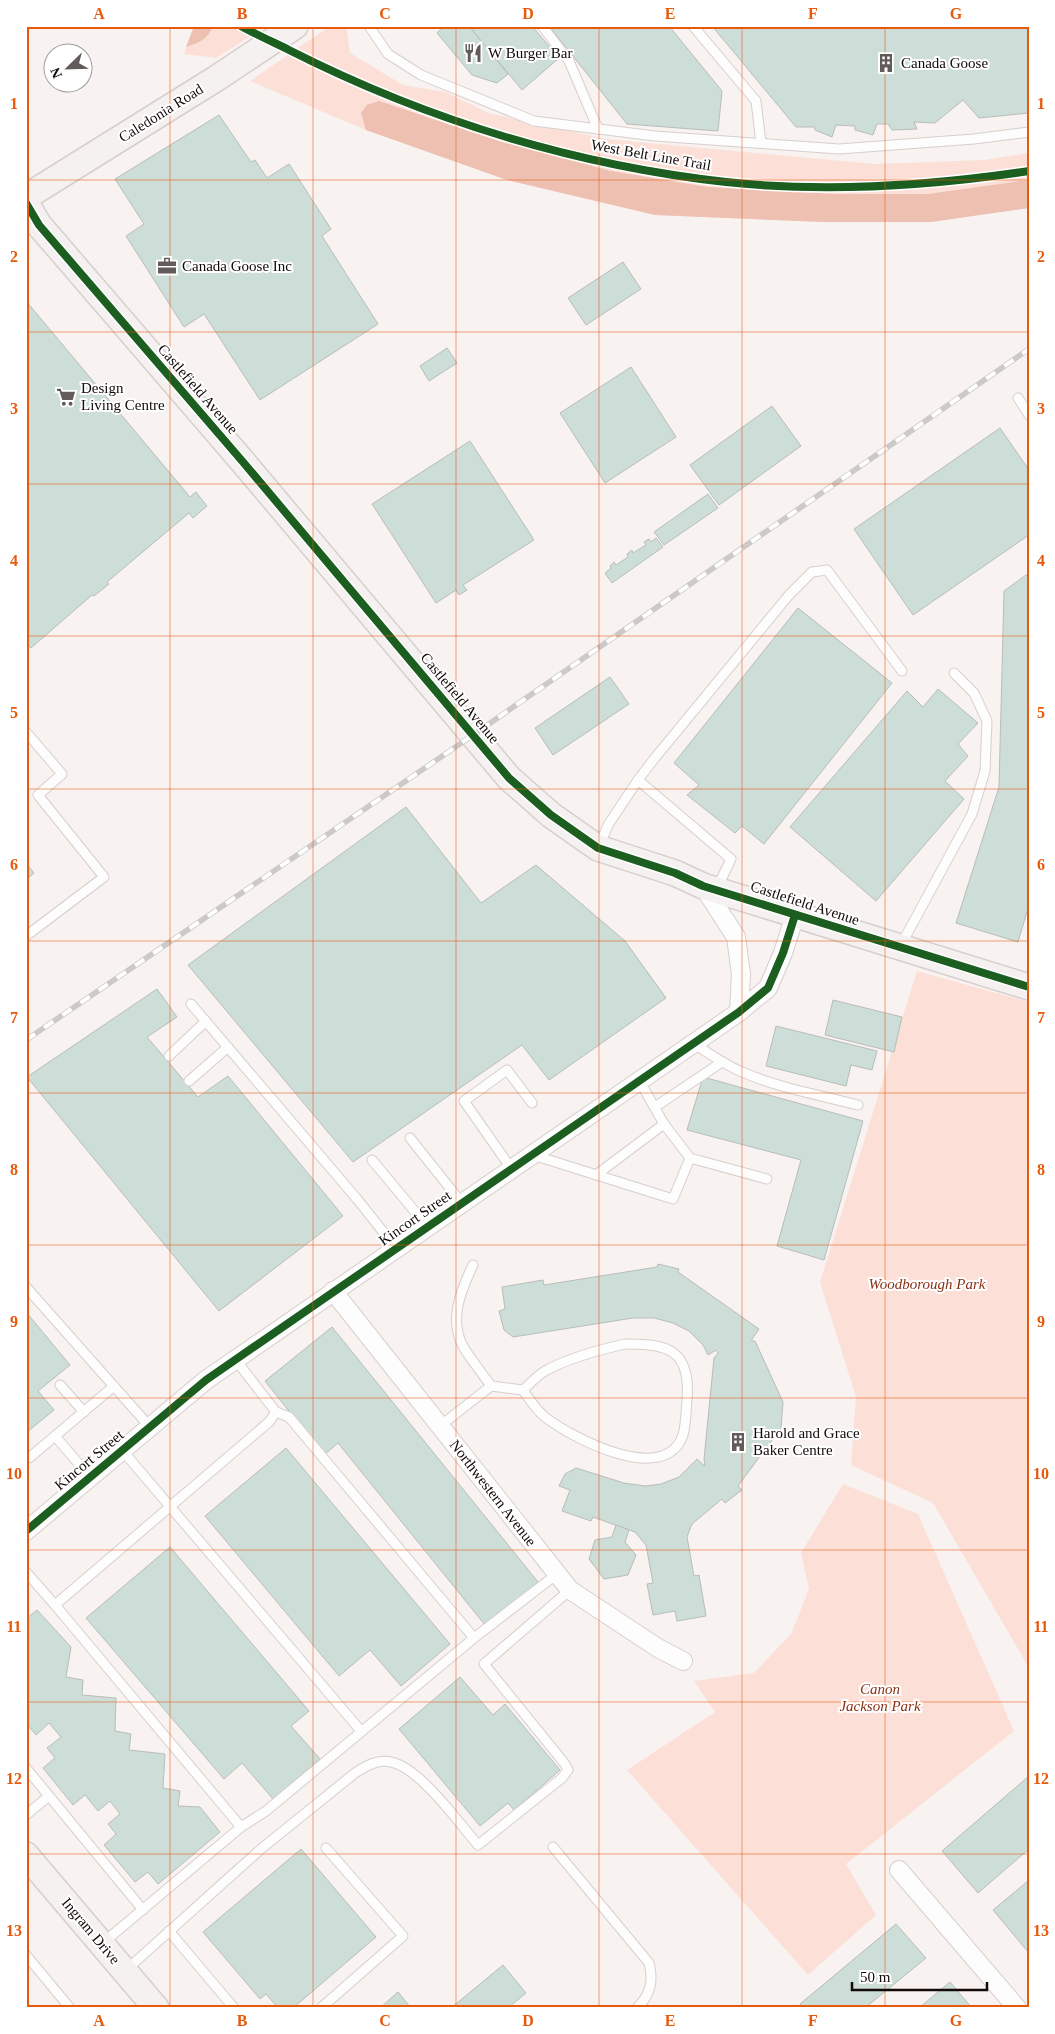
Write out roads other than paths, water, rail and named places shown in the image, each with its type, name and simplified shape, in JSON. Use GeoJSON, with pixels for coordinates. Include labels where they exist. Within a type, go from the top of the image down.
{"type":"FeatureCollection","features":[{"type":"Feature","properties":{"kind":"street","name":"Caledonia Road"},"geometry":{"type":"LineString","coordinates":[[26,197],[217,78],[295,26]]}},
{"type":"Feature","properties":{"kind":"street","name":"Castlefield Avenue"},"geometry":{"type":"LineString","coordinates":[[26,203],[39,225],[243,462],[508,778],[551,815],[598,848],[676,873],[710,888],[1029,987]]}},
{"type":"Feature","properties":{"kind":"street"},"geometry":{"type":"LineString","coordinates":[[710,888],[736,937],[742,974],[739,1012]]}},
{"type":"Feature","properties":{"kind":"street","name":"Kincort Street"},"geometry":{"type":"LineString","coordinates":[[26,1531],[206,1380],[461,1202],[739,1012],[768,988],[783,953],[795,915]]}},
{"type":"Feature","properties":{"kind":"street","name":"Northwestern Avenue"},"geometry":{"type":"LineString","coordinates":[[333,1291],[570,1590],[658,1648],[683,1661]]}},
{"type":"Feature","properties":{"kind":"street","name":"Ingram Drive"},"geometry":{"type":"LineString","coordinates":[[26,1855],[156,2008]]}},
{"type":"Feature","properties":{"kind":"street"},"geometry":{"type":"LineString","coordinates":[[899,1870],[1017,2008]]}},
{"type":"Feature","properties":{"kind":"lane"},"geometry":{"type":"LineString","coordinates":[[370,26],[388,54],[421,75],[534,121],[655,136],[839,148],[974,139],[1029,132]]}},
{"type":"Feature","properties":{"kind":"lane"},"geometry":{"type":"LineString","coordinates":[[542,26],[569,62],[598,129]]}},
{"type":"Feature","properties":{"kind":"lane"},"geometry":{"type":"LineString","coordinates":[[693,26],[756,102],[761,143]]}},
{"type":"Feature","properties":{"kind":"lane"},"geometry":{"type":"LineString","coordinates":[[1018,398],[1029,415]]}},
{"type":"Feature","properties":{"kind":"lane"},"geometry":{"type":"LineString","coordinates":[[598,848],[608,825],[654,759],[789,595],[812,572],[827,570],[902,671]]}},
{"type":"Feature","properties":{"kind":"lane"},"geometry":{"type":"LineString","coordinates":[[899,947],[972,814],[985,771],[987,720],[974,693],[954,674]]}},
{"type":"Feature","properties":{"kind":"lane"},"geometry":{"type":"LineString","coordinates":[[26,732],[62,774],[38,795],[104,877],[26,936]]}},
{"type":"Feature","properties":{"kind":"lane"},"geometry":{"type":"LineString","coordinates":[[638,780],[731,859],[710,888]]}},
{"type":"Feature","properties":{"kind":"lane"},"geometry":{"type":"LineString","coordinates":[[191,1004],[357,1199],[396,1248]]}},
{"type":"Feature","properties":{"kind":"lane"},"geometry":{"type":"LineString","coordinates":[[169,1056],[206,1021]]}},
{"type":"Feature","properties":{"kind":"lane"},"geometry":{"type":"LineString","coordinates":[[692,1043],[722,1062],[763,1080],[858,1105]]}},
{"type":"Feature","properties":{"kind":"lane"},"geometry":{"type":"LineString","coordinates":[[188,1081],[228,1047]]}},
{"type":"Feature","properties":{"kind":"lane"},"geometry":{"type":"LineString","coordinates":[[655,1107],[722,1062]]}},
{"type":"Feature","properties":{"kind":"lane"},"geometry":{"type":"LineString","coordinates":[[512,1168],[464,1101],[507,1070],[532,1103]]}},
{"type":"Feature","properties":{"kind":"lane"},"geometry":{"type":"LineString","coordinates":[[639,1080],[664,1124],[690,1158],[767,1179]]}},
{"type":"Feature","properties":{"kind":"lane"},"geometry":{"type":"LineString","coordinates":[[596,1175],[664,1124]]}},
{"type":"Feature","properties":{"kind":"lane"},"geometry":{"type":"LineString","coordinates":[[410,1138],[461,1202]]}},
{"type":"Feature","properties":{"kind":"lane"},"geometry":{"type":"LineString","coordinates":[[531,1154],[673,1199],[690,1158]]}},
{"type":"Feature","properties":{"kind":"lane"},"geometry":{"type":"LineString","coordinates":[[372,1160],[427,1226]]}},
{"type":"Feature","properties":{"kind":"lane"},"geometry":{"type":"LineString","coordinates":[[473,1265],[458,1298],[458,1328],[463,1346],[491,1386]]}},
{"type":"Feature","properties":{"kind":"lane"},"geometry":{"type":"LineString","coordinates":[[26,1288],[150,1427]]}},
{"type":"Feature","properties":{"kind":"lane"},"geometry":{"type":"LineString","coordinates":[[440,1426],[491,1386],[524,1390],[543,1416],[559,1427],[590,1444],[630,1457],[652,1458],[668,1453],[681,1442],[685,1429],[688,1384],[686,1372],[681,1361],[672,1352],[656,1344],[625,1344],[568,1361],[546,1370],[524,1390]]}},
{"type":"Feature","properties":{"kind":"lane"},"geometry":{"type":"LineString","coordinates":[[235,1359],[276,1412],[289,1417],[474,1638]]}},
{"type":"Feature","properties":{"kind":"lane"},"geometry":{"type":"LineString","coordinates":[[60,1385],[84,1412]]}},
{"type":"Feature","properties":{"kind":"lane"},"geometry":{"type":"LineString","coordinates":[[29,1458],[114,1386]]}},
{"type":"Feature","properties":{"kind":"lane"},"geometry":{"type":"LineString","coordinates":[[55,1605],[269,1422],[276,1412]]}},
{"type":"Feature","properties":{"kind":"lane"},"geometry":{"type":"LineString","coordinates":[[56,1436],[90,1477]]}},
{"type":"Feature","properties":{"kind":"lane"},"geometry":{"type":"LineString","coordinates":[[122,1450],[361,1731]]}},
{"type":"Feature","properties":{"kind":"lane"},"geometry":{"type":"LineString","coordinates":[[26,1572],[241,1827]]}},
{"type":"Feature","properties":{"kind":"lane"},"geometry":{"type":"LineString","coordinates":[[102,1944],[241,1827],[266,1811],[474,1638],[557,1574]]}},
{"type":"Feature","properties":{"kind":"lane"},"geometry":{"type":"LineString","coordinates":[[125,1972],[261,1849],[370,1763],[389,1761],[401,1764],[431,1790],[478,1845],[562,1778],[568,1770],[566,1764],[484,1664],[570,1590]]}},
{"type":"Feature","properties":{"kind":"lane"},"geometry":{"type":"LineString","coordinates":[[26,1768],[143,1910]]}},
{"type":"Feature","properties":{"kind":"lane"},"geometry":{"type":"LineString","coordinates":[[26,1815],[49,1796]]}},
{"type":"Feature","properties":{"kind":"lane"},"geometry":{"type":"LineString","coordinates":[[553,1847],[649,1963],[652,1972],[650,1990],[647,1998],[637,2008]]}},
{"type":"Feature","properties":{"kind":"lane"},"geometry":{"type":"LineString","coordinates":[[321,2008],[403,1936],[326,1848]]}},
{"type":"Feature","properties":{"kind":"lane"},"geometry":{"type":"LineString","coordinates":[[169,1931],[234,2008]]}},
{"type":"Feature","properties":{"kind":"lane"},"geometry":{"type":"LineString","coordinates":[[26,1955],[70,2008]]}},
{"type":"Feature","properties":{"kind":"railway"},"geometry":{"type":"LineString","coordinates":[[26,1040],[460,744],[1029,349]]}},
{"type":"Feature","properties":{"kind":"place","name":"W Burger Bar"},"geometry":{"type":"Point","coordinates":[473,53]}},
{"type":"Feature","properties":{"kind":"place","name":"Canada Goose"},"geometry":{"type":"Point","coordinates":[886,63]}},
{"type":"Feature","properties":{"kind":"place","name":"Canada Goose Inc"},"geometry":{"type":"Point","coordinates":[167,266]}},
{"type":"Feature","properties":{"kind":"place","name":"Design Living Centre"},"geometry":{"type":"Point","coordinates":[66,397]}},
{"type":"Feature","properties":{"kind":"place","name":"Harold and Grace Baker Centre"},"geometry":{"type":"Point","coordinates":[738,1442]}},
{"type":"Feature","properties":{"kind":"park label","name":"Woodborough Park"},"geometry":{"type":"Point","coordinates":[927,1284]}},
{"type":"Feature","properties":{"kind":"park label","name":"Canon Jackson Park"},"geometry":{"type":"Point","coordinates":[880,1698]}}]}
